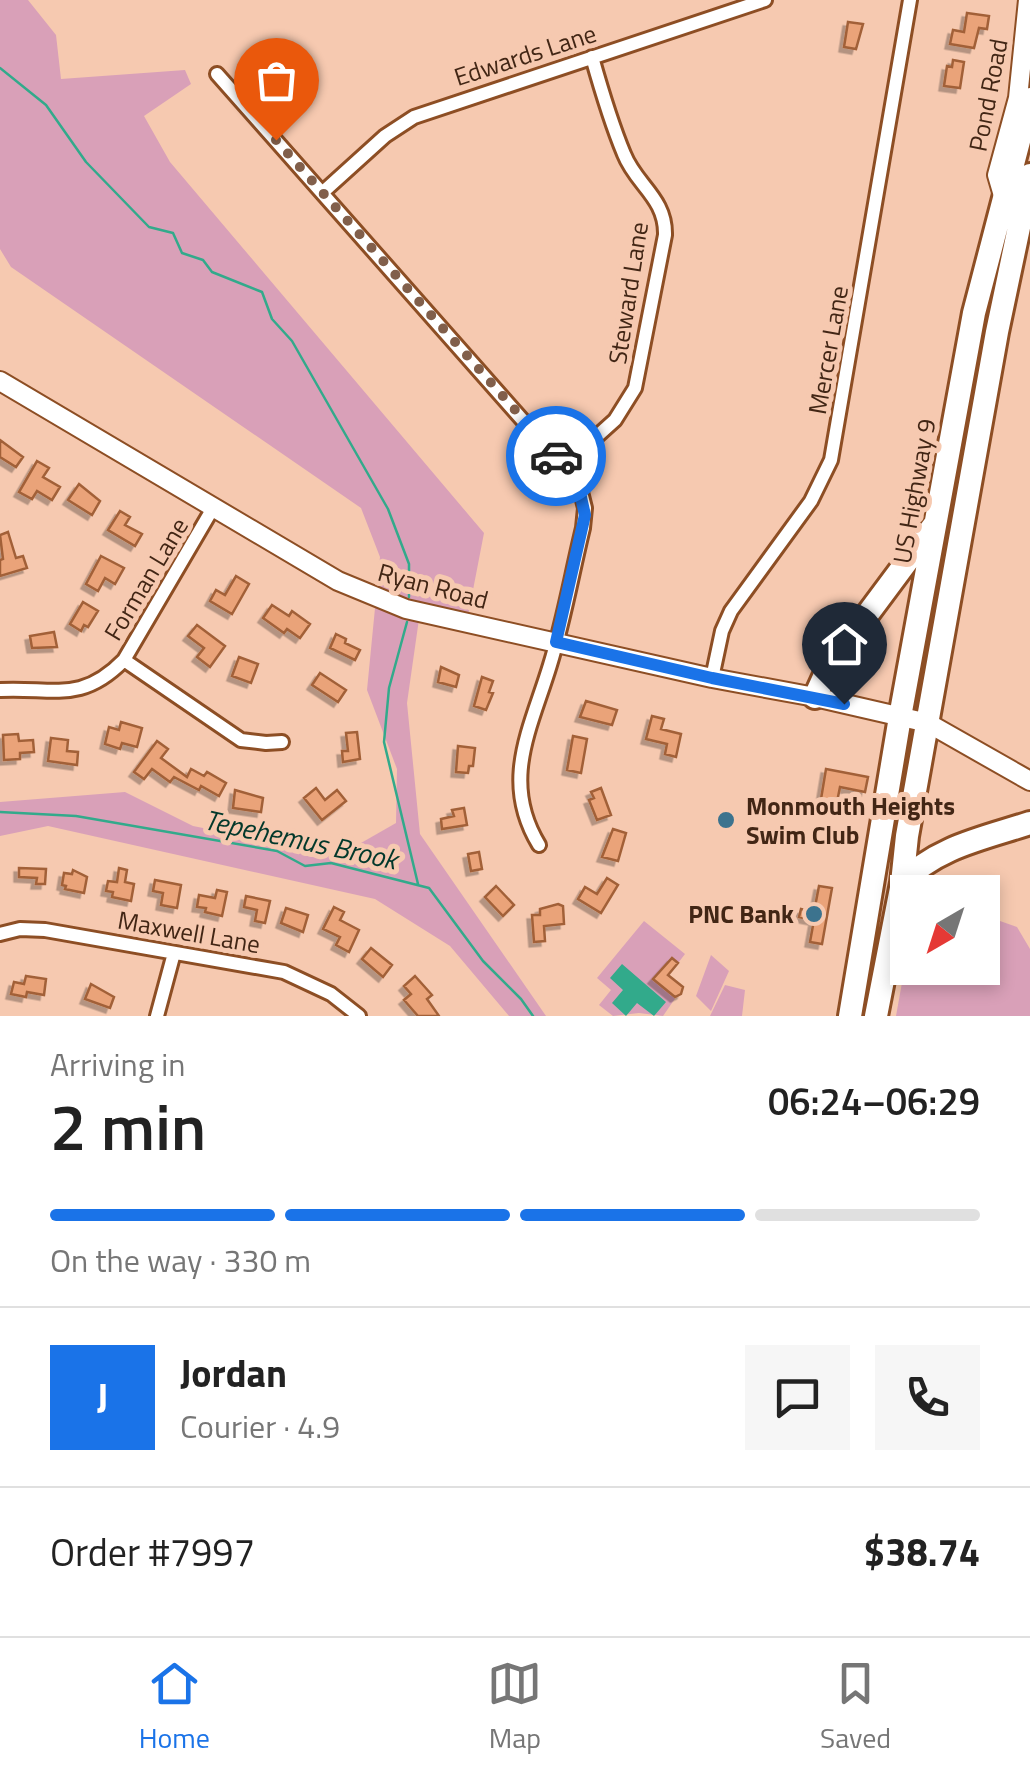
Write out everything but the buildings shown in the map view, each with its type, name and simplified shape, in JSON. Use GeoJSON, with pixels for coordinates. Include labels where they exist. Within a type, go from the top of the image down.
{"type":"FeatureCollection","features":[{"type":"Feature","properties":{"kind":"highway","name":"US Highway 9"},"geometry":{"type":"LineString","coordinates":[[850,1016],[974,313],[1030,98]]}},
{"type":"Feature","properties":{"kind":"highway"},"geometry":{"type":"LineString","coordinates":[[903,875],[997,332],[1030,175]]}},
{"type":"Feature","properties":{"kind":"highway"},"geometry":{"type":"LineString","coordinates":[[815,697],[829,666],[936,522]]}},
{"type":"Feature","properties":{"kind":"highway"},"geometry":{"type":"LineString","coordinates":[[909,875],[942,852],[1030,823]]}},
{"type":"Feature","properties":{"kind":"highway"},"geometry":{"type":"LineString","coordinates":[[876,1016],[890,944]]}},
{"type":"Feature","properties":{"kind":"street","name":"Edwards Lane"},"geometry":{"type":"LineString","coordinates":[[322,192],[384,136],[414,117],[765,0]]}},
{"type":"Feature","properties":{"kind":"street","name":"Mercer Lane"},"geometry":{"type":"LineString","coordinates":[[712,678],[722,631],[731,611],[811,501],[831,460],[910,0]]}},
{"type":"Feature","properties":{"kind":"street","name":"Pond Road"},"geometry":{"type":"LineString","coordinates":[[1004,199],[997,175],[1018,98],[1028,0]]}},
{"type":"Feature","properties":{"kind":"street","name":"Steward Lane"},"geometry":{"type":"LineString","coordinates":[[565,466],[615,420],[635,388],[664,236],[662,210],[625,156],[592,56]]}},
{"type":"Feature","properties":{"kind":"street"},"geometry":{"type":"LineString","coordinates":[[217,74],[578,484],[585,515],[556,642],[520,766],[525,819],[539,845]]}},
{"type":"Feature","properties":{"kind":"street","name":"Ryan Road"},"geometry":{"type":"LineString","coordinates":[[0,381],[368,596],[406,609],[928,723],[1030,781]]}},
{"type":"Feature","properties":{"kind":"street","name":"Forman Lane"},"geometry":{"type":"LineString","coordinates":[[0,690],[58,693],[103,680],[124,660],[213,508]]}},
{"type":"Feature","properties":{"kind":"street"},"geometry":{"type":"LineString","coordinates":[[124,660],[241,740],[282,742]]}},
{"type":"Feature","properties":{"kind":"street","name":"Maxwell Lane"},"geometry":{"type":"LineString","coordinates":[[0,934],[20,929],[45,930],[297,977],[332,994],[359,1016]]}},
{"type":"Feature","properties":{"kind":"street"},"geometry":{"type":"LineString","coordinates":[[157,1016],[174,953]]}},
{"type":"Feature","properties":{"kind":"shaded area"},"geometry":{"type":"Polygon","coordinates":[[[0,0],[28,0],[56,35],[61,79],[185,70],[191,84],[144,116],[170,162],[484,533],[467,621],[420,612],[407,703],[420,834],[546,1016],[509,1016],[450,946],[375,899],[48,826],[0,836],[0,802],[125,792],[193,826],[340,855],[396,823],[397,769],[367,690],[380,557],[361,508],[11,267],[0,249],[0,0]]]}},
{"type":"Feature","properties":{"kind":"shaded area"},"geometry":{"type":"Polygon","coordinates":[[[644,921],[685,954],[669,975],[683,987],[663,1016],[613,1016],[599,1005],[611,990],[597,978],[644,921]]]}},
{"type":"Feature","properties":{"kind":"shaded area"},"geometry":{"type":"Polygon","coordinates":[[[1000,921],[1017,927],[1030,949],[1030,1016],[896,1016],[902,985],[1000,985],[1000,921]]]}},
{"type":"Feature","properties":{"kind":"shaded area"},"geometry":{"type":"Polygon","coordinates":[[[711,955],[729,971],[711,1011],[696,996],[711,955]]]}},
{"type":"Feature","properties":{"kind":"shaded area"},"geometry":{"type":"Polygon","coordinates":[[[725,985],[745,990],[742,1016],[710,1016],[725,985]]]}},
{"type":"Feature","properties":{"kind":"water"},"geometry":{"type":"Polygon","coordinates":[[[622,964],[666,1002],[654,1016],[637,1003],[626,1016],[612,1003],[623,990],[610,978],[622,964]]]}},
{"type":"Feature","properties":{"kind":"waterway"},"geometry":{"type":"LineString","coordinates":[[0,68],[46,105],[86,162],[149,227],[173,233],[182,253],[203,260],[212,272],[262,292],[272,319],[292,341],[388,509],[409,564],[409,597]]}},
{"type":"Feature","properties":{"kind":"waterway"},"geometry":{"type":"LineString","coordinates":[[407,622],[389,688],[384,742],[418,884]]}},
{"type":"Feature","properties":{"kind":"waterway","name":"Tepehemus Brook"},"geometry":{"type":"LineString","coordinates":[[0,812],[76,816],[277,851],[305,866],[331,863],[429,888],[483,961],[533,1016]]}},
{"type":"Feature","properties":{"kind":"way so far"},"geometry":{"type":"LineString","coordinates":[[276,140],[556,456]]}},
{"type":"Feature","properties":{"kind":"place","name":"Monmouth Heights Swim Club"},"geometry":{"type":"Point","coordinates":[726,820]}},
{"type":"Feature","properties":{"kind":"place","name":"PNC Bank"},"geometry":{"type":"Point","coordinates":[814,914]}},
{"type":"Feature","properties":{"kind":"route"},"geometry":{"type":"LineString","coordinates":[[556,456],[578,484],[585,515],[556,642],[844,704]]}}]}
